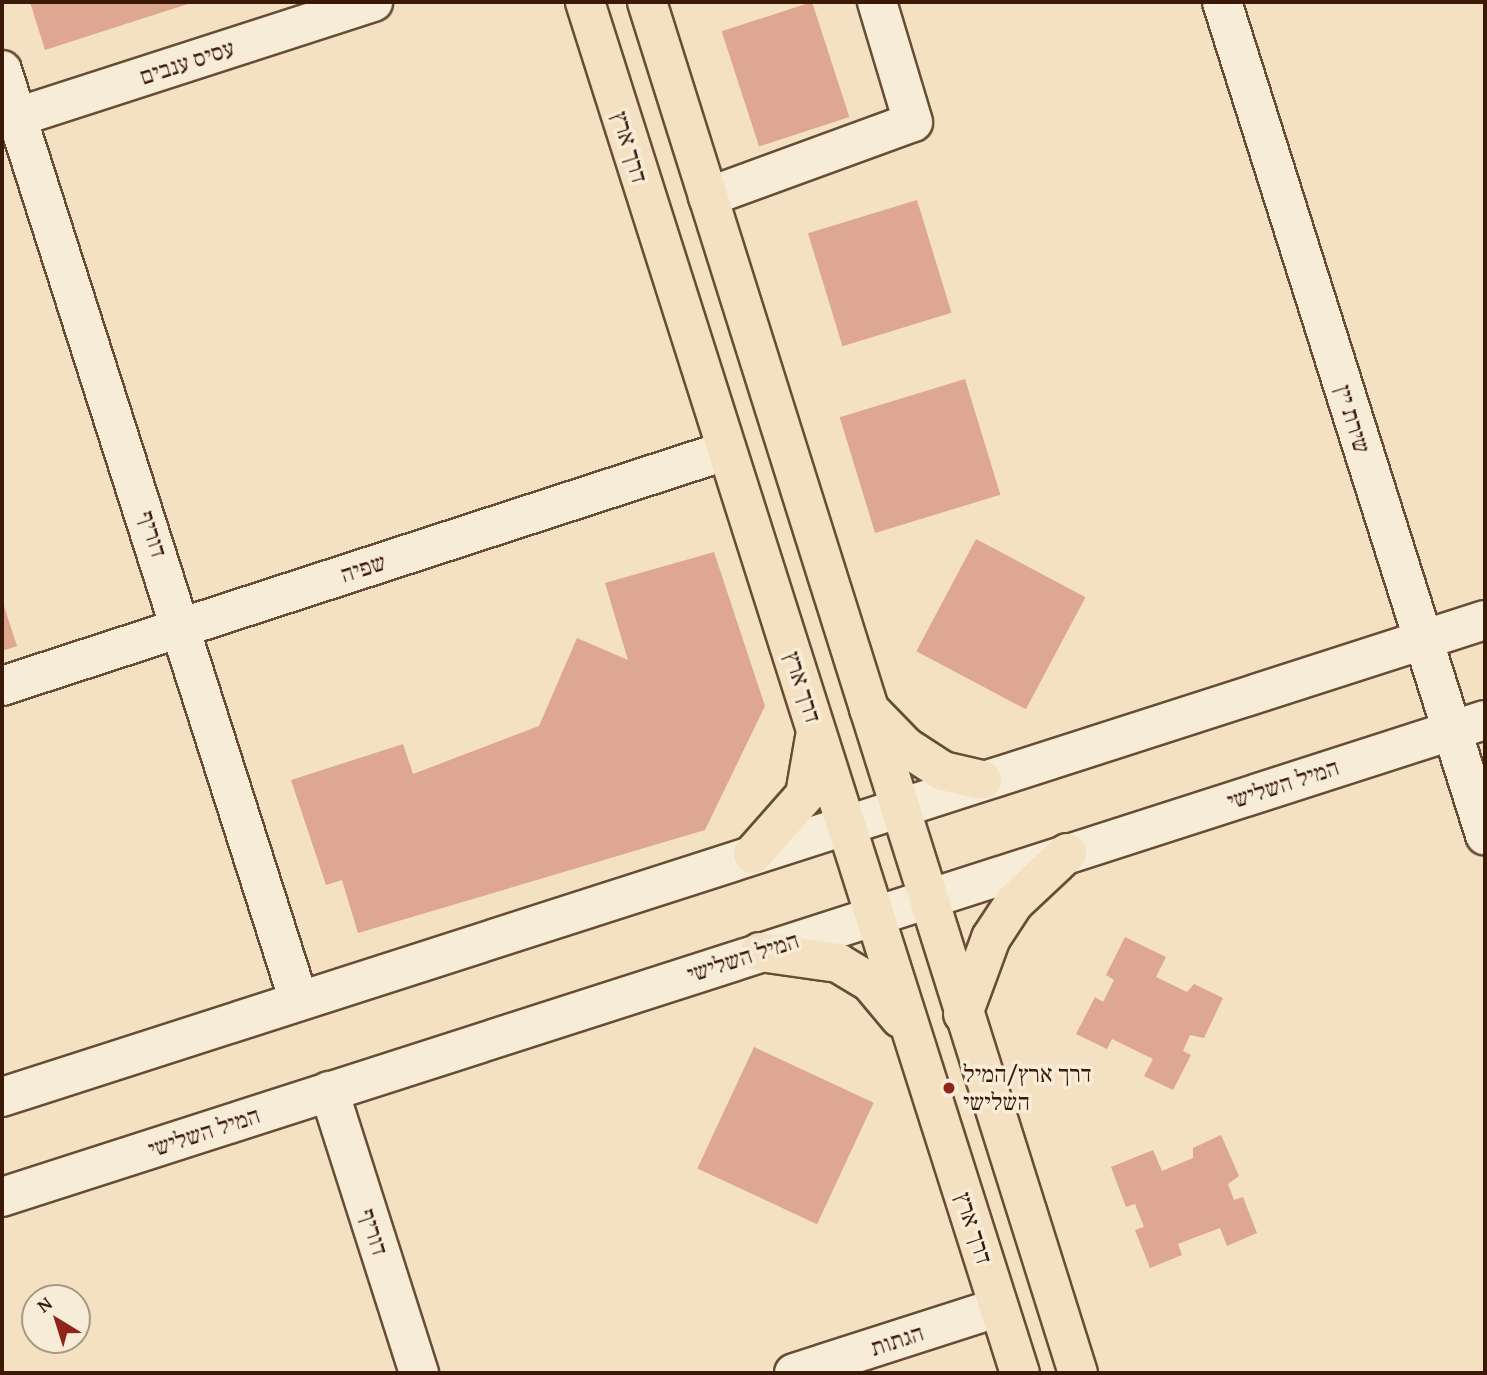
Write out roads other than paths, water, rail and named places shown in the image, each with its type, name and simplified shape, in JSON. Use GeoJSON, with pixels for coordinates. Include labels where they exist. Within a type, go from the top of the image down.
{"type":"FeatureCollection","features":[{"type":"Feature","properties":{"kind":"main road","name":"דרך ארץ"},"geometry":{"type":"LineString","coordinates":[[585,2],[725,451],[847,823],[873,915],[1020,1373]]}},
{"type":"Feature","properties":{"kind":"main road"},"geometry":{"type":"LineString","coordinates":[[647,2],[896,807],[1078,1373]]}},
{"type":"Feature","properties":{"kind":"main road"},"geometry":{"type":"LineString","coordinates":[[864,704],[906,747],[943,771],[982,780]]}},
{"type":"Feature","properties":{"kind":"main road"},"geometry":{"type":"LineString","coordinates":[[752,854],[805,795],[816,727]]}},
{"type":"Feature","properties":{"kind":"main road"},"geometry":{"type":"LineString","coordinates":[[963,1014],[990,938],[1014,903],[1067,853]]}},
{"type":"Feature","properties":{"kind":"main road"},"geometry":{"type":"LineString","coordinates":[[760,952],[838,963],[870,982],[910,1030]]}},
{"type":"Feature","properties":{"kind":"street","name":"עסיס ענבים"},"geometry":{"type":"LineString","coordinates":[[9,120],[373,2]]}},
{"type":"Feature","properties":{"kind":"street"},"geometry":{"type":"LineString","coordinates":[[708,197],[913,122],[877,2]]}},
{"type":"Feature","properties":{"kind":"street","name":"שירת יין"},"geometry":{"type":"LineString","coordinates":[[1222,2],[1423,640],[1468,725],[1485,835]]}},
{"type":"Feature","properties":{"kind":"street","name":"דוריף"},"geometry":{"type":"LineString","coordinates":[[2,70],[9,120],[183,627],[299,1001]]}},
{"type":"Feature","properties":{"kind":"street","name":"שפיה"},"geometry":{"type":"LineString","coordinates":[[2,686],[725,451]]}},
{"type":"Feature","properties":{"kind":"street"},"geometry":{"type":"LineString","coordinates":[[2,1097],[896,807],[1485,621]]}},
{"type":"Feature","properties":{"kind":"street","name":"המיל השלישי"},"geometry":{"type":"LineString","coordinates":[[2,1197],[1468,725]]}},
{"type":"Feature","properties":{"kind":"street","name":"דוריף"},"geometry":{"type":"LineString","coordinates":[[329,1091],[419,1373]]}},
{"type":"Feature","properties":{"kind":"street","name":"הגתות"},"geometry":{"type":"LineString","coordinates":[[794,1373],[999,1307]]}},
{"type":"Feature","properties":{"kind":"place","name":"דרך ארץ/המיל השלישי"},"geometry":{"type":"Point","coordinates":[949,1088]}}]}
